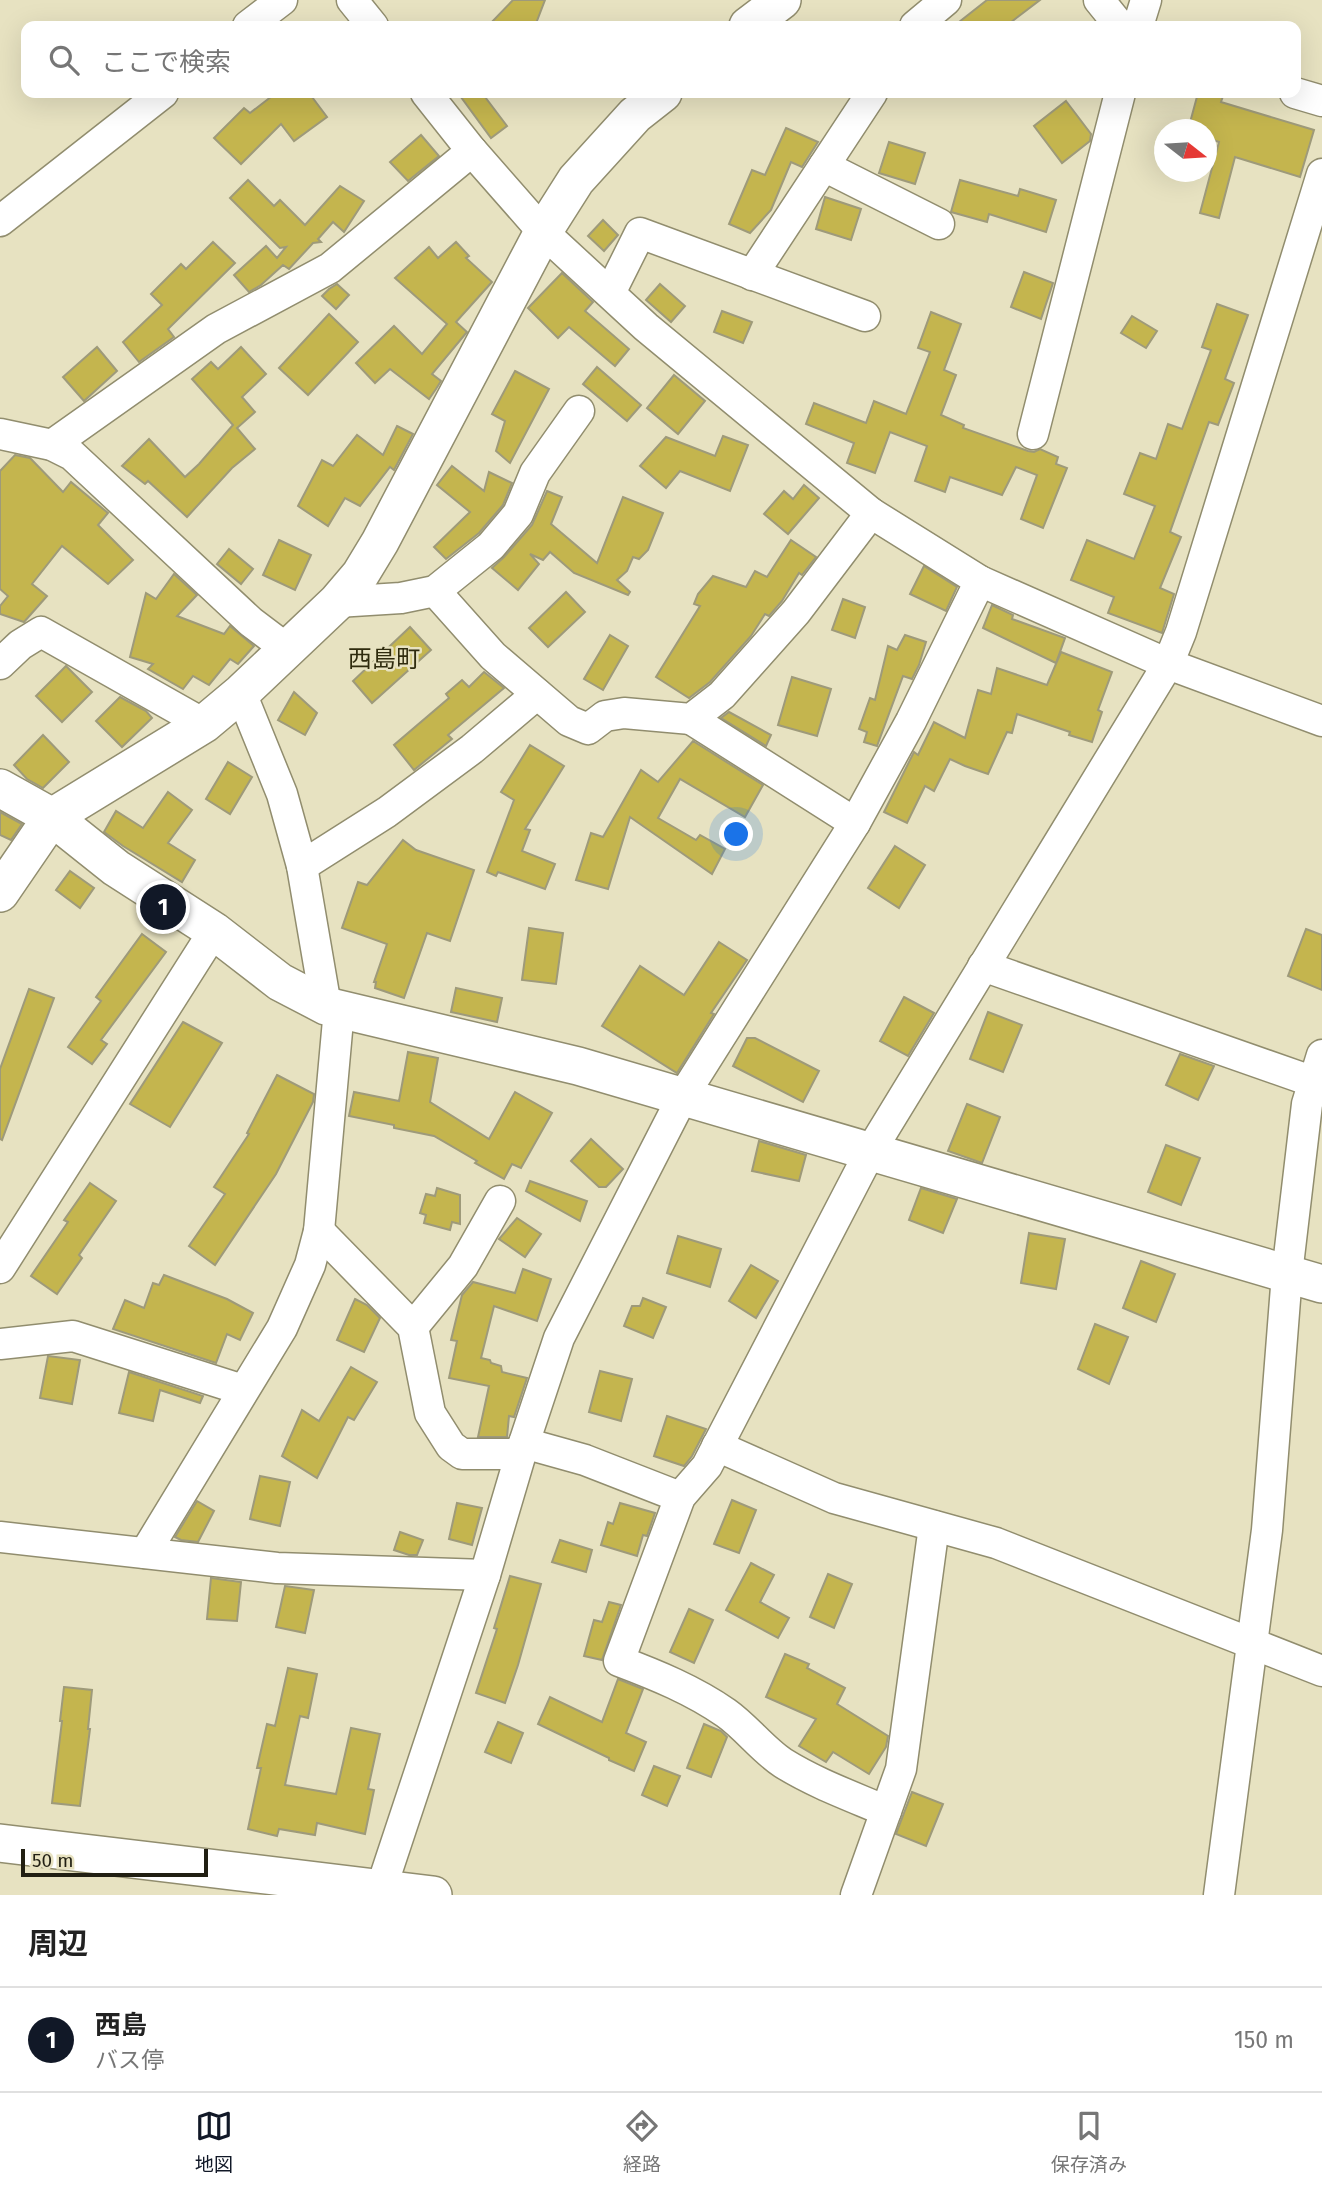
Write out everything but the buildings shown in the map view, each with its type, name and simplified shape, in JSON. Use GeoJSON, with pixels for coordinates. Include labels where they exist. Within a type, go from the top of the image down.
{"type":"FeatureCollection","features":[{"type":"Feature","properties":{"kind":"street"},"geometry":{"type":"LineString","coordinates":[[255,21],[282,0]]}},
{"type":"Feature","properties":{"kind":"street"},"geometry":{"type":"LineString","coordinates":[[352,0],[369,21]]}},
{"type":"Feature","properties":{"kind":"street"},"geometry":{"type":"LineString","coordinates":[[755,21],[782,0]]}},
{"type":"Feature","properties":{"kind":"street"},"geometry":{"type":"LineString","coordinates":[[921,21],[946,0]]}},
{"type":"Feature","properties":{"kind":"street"},"geometry":{"type":"LineString","coordinates":[[1099,0],[1116,21]]}},
{"type":"Feature","properties":{"kind":"street"},"geometry":{"type":"LineString","coordinates":[[1140,21],[1146,0]]}},
{"type":"Feature","properties":{"kind":"street"},"geometry":{"type":"LineString","coordinates":[[1301,95],[1322,101]]}},
{"type":"Feature","properties":{"kind":"street"},"geometry":{"type":"LineString","coordinates":[[0,221],[157,98]]}},
{"type":"Feature","properties":{"kind":"street"},"geometry":{"type":"LineString","coordinates":[[430,98],[543,232],[646,327],[871,513],[980,581],[1168,664],[1322,721]]}},
{"type":"Feature","properties":{"kind":"street"},"geometry":{"type":"LineString","coordinates":[[0,893],[52,817],[204,724],[288,650],[337,602],[360,575],[380,542],[543,232],[576,180],[635,115],[657,98]]}},
{"type":"Feature","properties":{"kind":"street"},"geometry":{"type":"LineString","coordinates":[[752,275],[869,98]]}},
{"type":"Feature","properties":{"kind":"street"},"geometry":{"type":"LineString","coordinates":[[1033,434],[1119,98]]}},
{"type":"Feature","properties":{"kind":"street"},"geometry":{"type":"LineString","coordinates":[[52,445],[216,329],[330,268],[472,150]]}},
{"type":"Feature","properties":{"kind":"street"},"geometry":{"type":"LineString","coordinates":[[824,166],[939,224]]}},
{"type":"Feature","properties":{"kind":"street"},"geometry":{"type":"LineString","coordinates":[[886,1811],[829,1787],[781,1762],[743,1726],[701,1697],[619,1661],[680,1497],[707,1465],[870,1152],[1168,664],[1181,632],[1322,174]]}},
{"type":"Feature","properties":{"kind":"street"},"geometry":{"type":"LineString","coordinates":[[610,293],[640,233],[866,316]]}},
{"type":"Feature","properties":{"kind":"street"},"geometry":{"type":"LineString","coordinates":[[337,602],[401,598],[435,592],[491,546],[518,514],[536,473],[579,411]]}},
{"type":"Feature","properties":{"kind":"street"},"geometry":{"type":"LineString","coordinates":[[0,434],[52,445],[72,455],[251,622],[288,650]]}},
{"type":"Feature","properties":{"kind":"street"},"geometry":{"type":"LineString","coordinates":[[691,719],[722,695],[796,612],[871,513]]}},
{"type":"Feature","properties":{"kind":"street"},"geometry":{"type":"LineString","coordinates":[[379,1891],[485,1574],[522,1448],[559,1338],[683,1096],[855,823],[911,721],[980,581]]}},
{"type":"Feature","properties":{"kind":"street"},"geometry":{"type":"LineString","coordinates":[[435,592],[493,656],[569,721],[588,729],[606,716],[624,713],[691,719],[855,823]]}},
{"type":"Feature","properties":{"kind":"street"},"geometry":{"type":"LineString","coordinates":[[0,664],[20,645],[41,632],[204,724]]}},
{"type":"Feature","properties":{"kind":"street"},"geometry":{"type":"LineString","coordinates":[[145,1553],[282,1328],[310,1265],[319,1231],[333,1008],[302,866],[282,794],[242,693]]}},
{"type":"Feature","properties":{"kind":"street"},"geometry":{"type":"LineString","coordinates":[[302,866],[387,812],[472,749],[537,694]]}},
{"type":"Feature","properties":{"kind":"street"},"geometry":{"type":"LineString","coordinates":[[0,788],[52,817],[116,869],[214,931],[280,982],[333,1008],[578,1066],[1322,1284]]}},
{"type":"Feature","properties":{"kind":"street"},"geometry":{"type":"LineString","coordinates":[[0,1268],[214,931]]}},
{"type":"Feature","properties":{"kind":"street"},"geometry":{"type":"LineString","coordinates":[[983,966],[1316,1087],[1287,1274],[1267,1530],[1219,1895]]}},
{"type":"Feature","properties":{"kind":"street"},"geometry":{"type":"LineString","coordinates":[[413,1327],[463,1266],[500,1200]]}},
{"type":"Feature","properties":{"kind":"street"},"geometry":{"type":"LineString","coordinates":[[319,1231],[413,1327],[430,1413],[451,1446],[462,1454],[522,1448],[585,1460],[680,1497]]}},
{"type":"Feature","properties":{"kind":"street"},"geometry":{"type":"LineString","coordinates":[[0,1345],[73,1336],[243,1390]]}},
{"type":"Feature","properties":{"kind":"street"},"geometry":{"type":"LineString","coordinates":[[717,1446],[834,1498],[996,1543],[1322,1671]]}},
{"type":"Feature","properties":{"kind":"street"},"geometry":{"type":"LineString","coordinates":[[856,1895],[901,1769],[934,1525]]}},
{"type":"Feature","properties":{"kind":"street"},"geometry":{"type":"LineString","coordinates":[[0,1537],[277,1568],[485,1574]]}},
{"type":"Feature","properties":{"kind":"street"},"geometry":{"type":"LineString","coordinates":[[0,1843],[379,1891],[433,1895]]}},
{"type":"Feature","properties":{"kind":"place","name":"西島"},"geometry":{"type":"Point","coordinates":[163,907]}},
{"type":"Feature","properties":{"kind":"district","name":"西島町"},"geometry":{"type":"Point","coordinates":[384,659]}}]}
